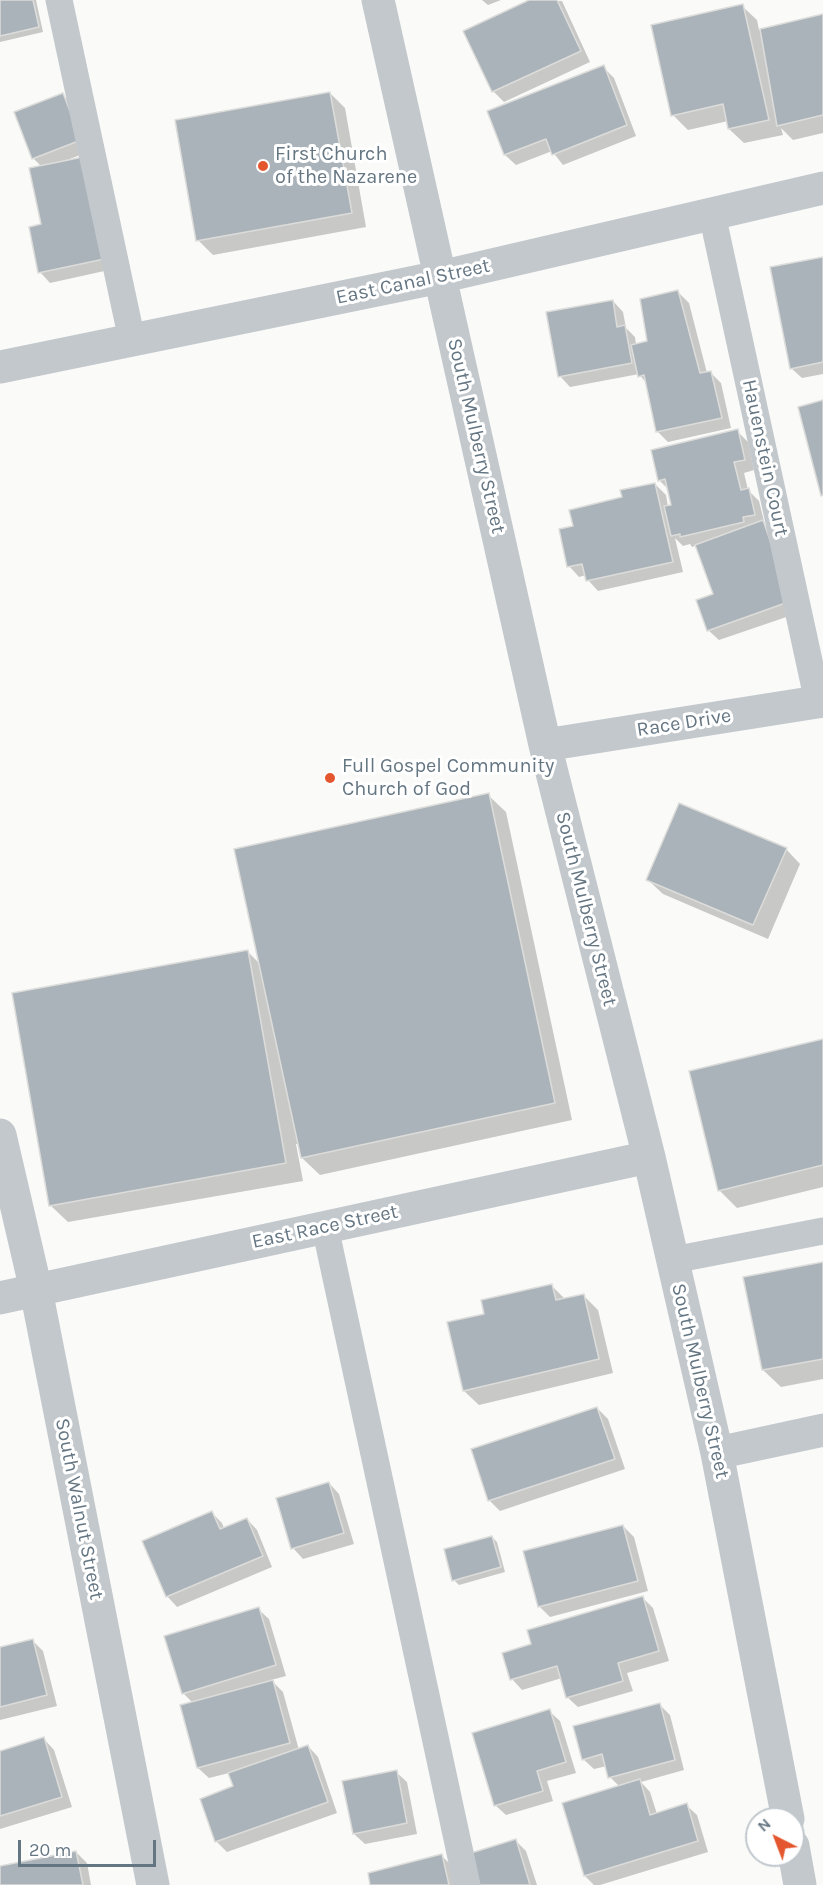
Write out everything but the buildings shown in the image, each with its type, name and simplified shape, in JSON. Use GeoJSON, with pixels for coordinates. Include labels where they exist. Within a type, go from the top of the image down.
{"type":"FeatureCollection","features":[{"type":"Feature","properties":{"kind":"street","name":"South Mulberry Street"},"geometry":{"type":"LineString","coordinates":[[378,0],[545,745],[649,1157],[717,1454],[786,1807]]}},
{"type":"Feature","properties":{"kind":"street","name":"East Canal Street"},"geometry":{"type":"LineString","coordinates":[[0,367],[441,278],[823,188]]}},
{"type":"Feature","properties":{"kind":"street","name":"Race Drive"},"geometry":{"type":"LineString","coordinates":[[545,745],[820,702]]}},
{"type":"Feature","properties":{"kind":"street","name":"South Walnut Street"},"geometry":{"type":"LineString","coordinates":[[0,1135],[36,1290],[153,1885]]}},
{"type":"Feature","properties":{"kind":"street","name":"East Race Street"},"geometry":{"type":"LineString","coordinates":[[0,1298],[649,1157]]}},
{"type":"Feature","properties":{"kind":"street"},"geometry":{"type":"LineString","coordinates":[[717,1454],[823,1430]]}},
{"type":"Feature","properties":{"kind":"street"},"geometry":{"type":"LineString","coordinates":[[797,1867],[800,1885]]}},
{"type":"Feature","properties":{"kind":"lane"},"geometry":{"type":"LineString","coordinates":[[59,0],[132,340]]}},
{"type":"Feature","properties":{"kind":"lane","name":"Hauenstein Court"},"geometry":{"type":"LineString","coordinates":[[712,214],[820,702]]}},
{"type":"Feature","properties":{"kind":"lane"},"geometry":{"type":"LineString","coordinates":[[325,1227],[467,1885]]}},
{"type":"Feature","properties":{"kind":"lane"},"geometry":{"type":"LineString","coordinates":[[673,1260],[823,1231]]}},
{"type":"Feature","properties":{"kind":"place","name":"First Church of the Nazarene"},"geometry":{"type":"Point","coordinates":[263,166]}},
{"type":"Feature","properties":{"kind":"place","name":"Full Gospel Community Church of God"},"geometry":{"type":"Point","coordinates":[330,778]}}]}
